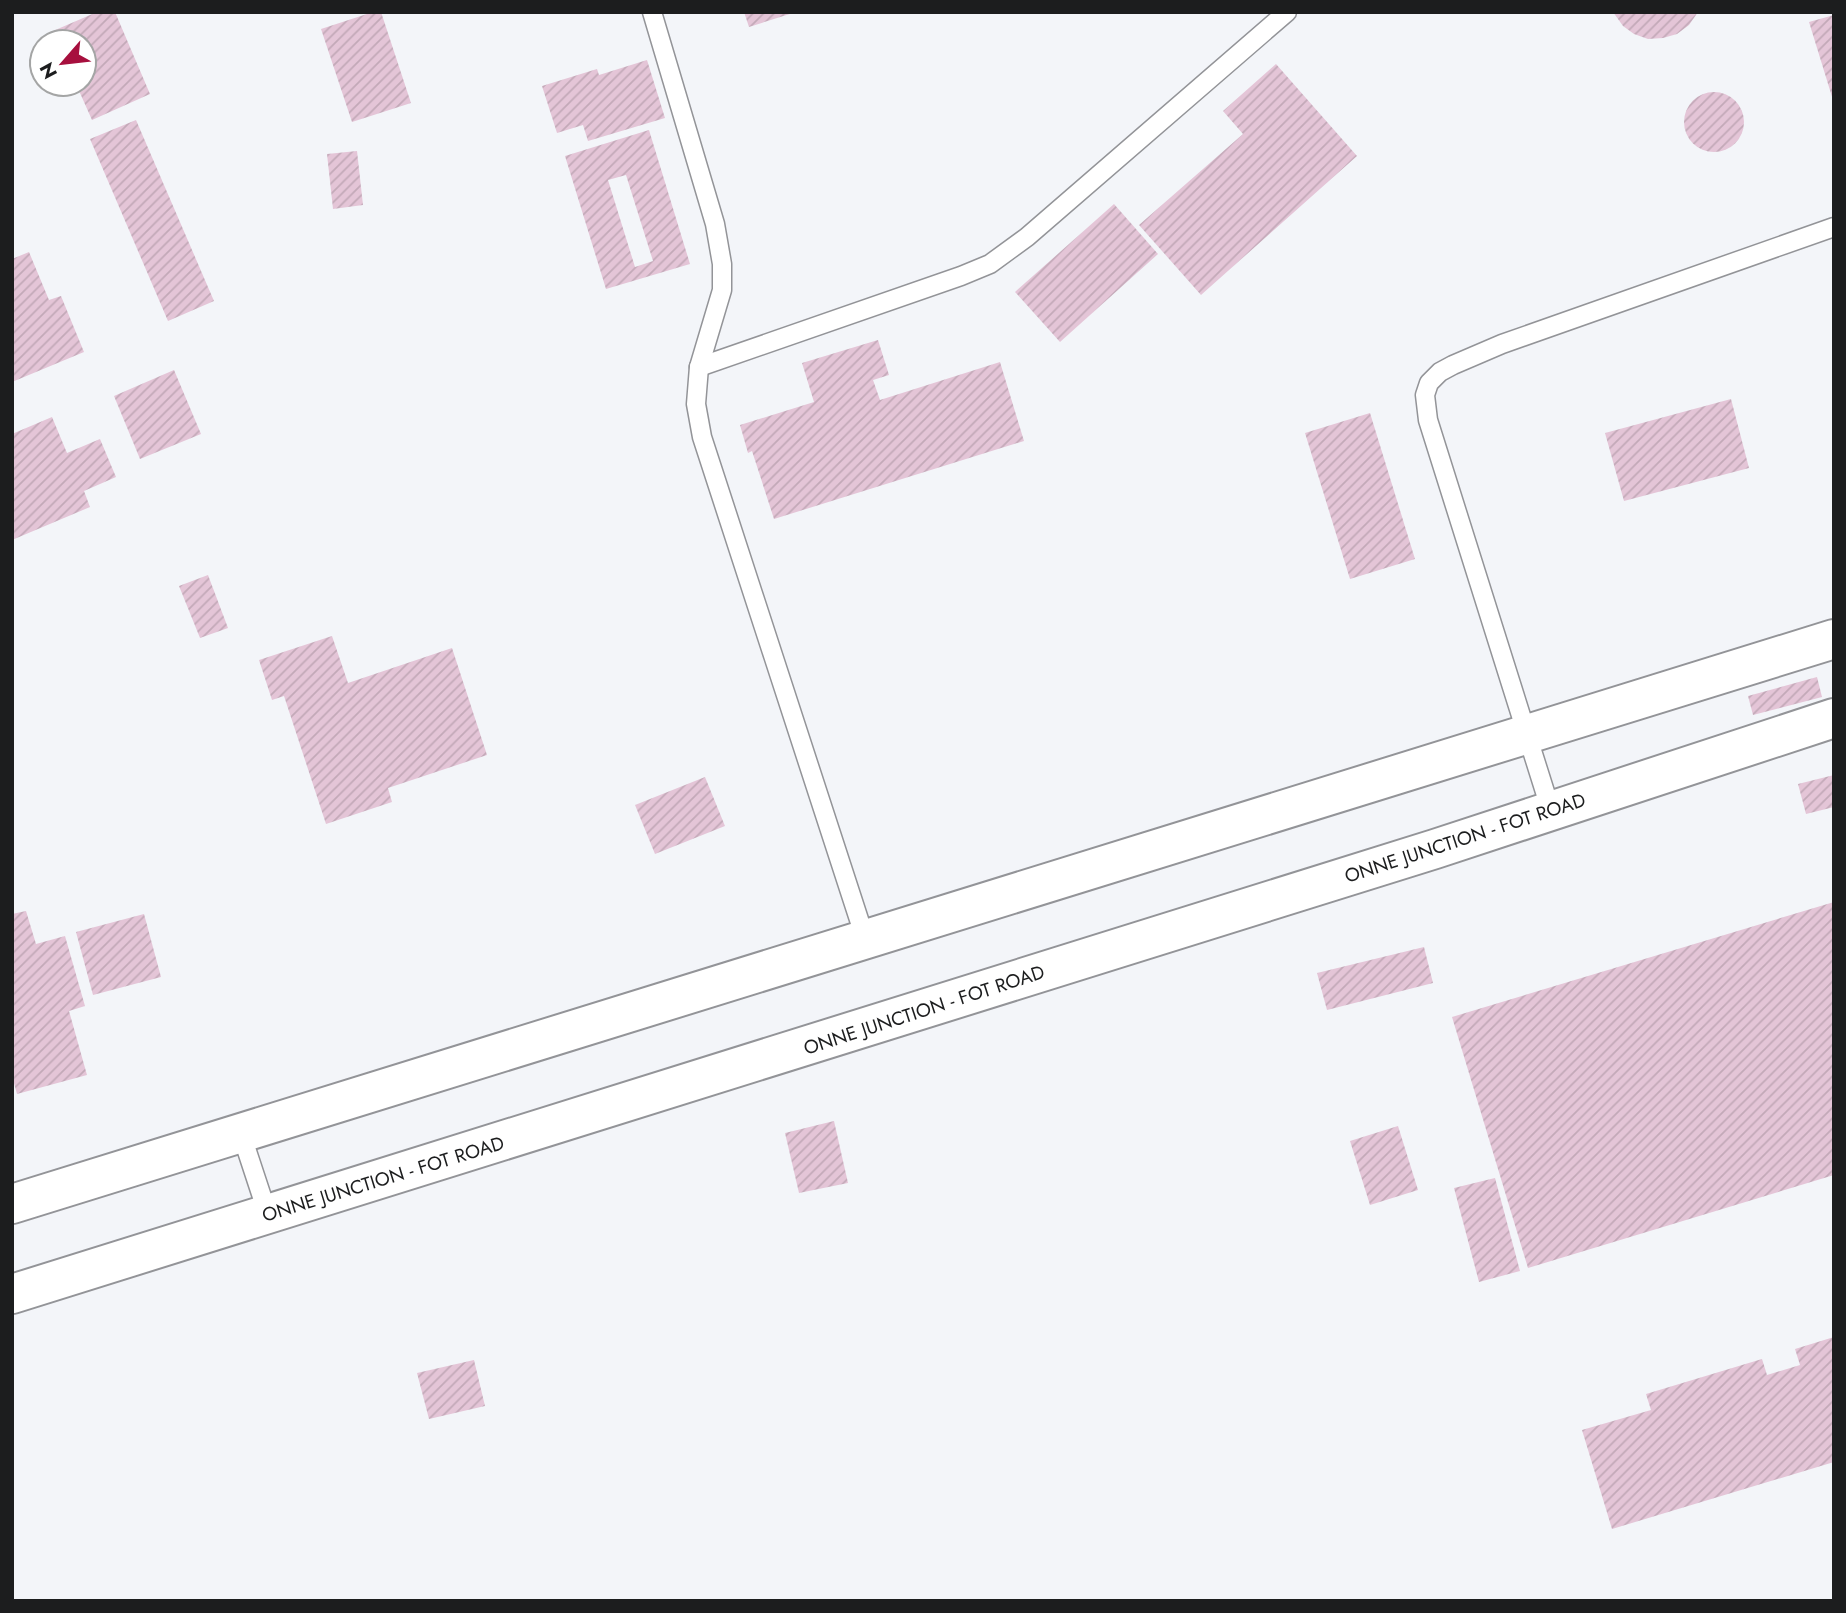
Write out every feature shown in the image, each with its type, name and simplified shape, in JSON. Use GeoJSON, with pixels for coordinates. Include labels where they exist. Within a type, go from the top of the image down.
{"type":"FeatureCollection","features":[{"type":"Feature","properties":{"kind":"street"},"geometry":{"type":"LineString","coordinates":[[12,1204],[1834,639]]}},
{"type":"Feature","properties":{"kind":"street","name":"ONNE JUNCTION - FOT ROAD"},"geometry":{"type":"LineString","coordinates":[[12,1294],[1551,811],[1834,718]]}},
{"type":"Feature","properties":{"kind":"lane"},"geometry":{"type":"LineString","coordinates":[[652,12],[715,224],[722,264],[722,290],[699,367],[696,404],[702,437],[865,938]]}},
{"type":"Feature","properties":{"kind":"lane"},"geometry":{"type":"LineString","coordinates":[[699,367],[990,264],[1027,237],[1287,12]]}},
{"type":"Feature","properties":{"kind":"lane"},"geometry":{"type":"LineString","coordinates":[[1551,811],[1428,420],[1425,395],[1429,383],[1440,372],[1453,365],[1502,344],[1834,227]]}},
{"type":"Feature","properties":{"kind":"lane"},"geometry":{"type":"LineString","coordinates":[[241,1133],[268,1215]]}},
{"type":"Feature","properties":{"kind":"building"},"geometry":{"type":"Polygon","coordinates":[[[97,12],[115,12],[150,94],[92,120],[82,98],[98,98],[98,28],[60,28],[97,12]]]}},
{"type":"Feature","properties":{"kind":"building"},"geometry":{"type":"Polygon","coordinates":[[[373,12],[381,12],[411,103],[352,122],[321,29],[373,12]]]}},
{"type":"Feature","properties":{"kind":"building"},"geometry":{"type":"Polygon","coordinates":[[[744,12],[793,12],[793,13],[749,27],[744,12]]]}},
{"type":"Feature","properties":{"kind":"building"},"geometry":{"type":"Polygon","coordinates":[[[1613,12],[1698,12],[1689,25],[1677,34],[1648,39],[1623,26],[1613,12]]]}},
{"type":"Feature","properties":{"kind":"building"},"geometry":{"type":"Polygon","coordinates":[[[1834,15],[1834,100],[1833,100],[1809,22],[1834,15]]]}},
{"type":"Feature","properties":{"kind":"building"},"geometry":{"type":"Polygon","coordinates":[[[647,60],[665,118],[588,141],[583,125],[557,133],[542,86],[597,69],[599,75],[647,60]]]}},
{"type":"Feature","properties":{"kind":"building"},"geometry":{"type":"Polygon","coordinates":[[[1276,64],[1357,156],[1201,295],[1139,225],[1243,134],[1223,111],[1276,64]]]}},
{"type":"Feature","properties":{"kind":"building"},"geometry":{"type":"Polygon","coordinates":[[[1714,92],[1735,101],[1744,122],[1735,143],[1714,152],[1693,143],[1684,122],[1693,101],[1714,92]]]}},
{"type":"Feature","properties":{"kind":"building"},"geometry":{"type":"Polygon","coordinates":[[[136,120],[214,301],[168,321],[90,139],[136,120]]]}},
{"type":"Feature","properties":{"kind":"building"},"geometry":{"type":"Polygon","coordinates":[[[649,130],[690,264],[606,289],[565,156],[649,130]],[[626,175],[608,180],[635,267],[653,261],[626,175]]]}},
{"type":"Feature","properties":{"kind":"building"},"geometry":{"type":"Polygon","coordinates":[[[357,151],[363,205],[333,209],[327,154],[357,151]]]}},
{"type":"Feature","properties":{"kind":"building"},"geometry":{"type":"Polygon","coordinates":[[[1114,204],[1158,254],[1060,342],[1015,292],[1114,204]]]}},
{"type":"Feature","properties":{"kind":"building"},"geometry":{"type":"Polygon","coordinates":[[[29,252],[49,300],[61,296],[84,352],[12,382],[12,259],[29,252]]]}},
{"type":"Feature","properties":{"kind":"building"},"geometry":{"type":"Polygon","coordinates":[[[878,340],[889,375],[873,380],[880,400],[1000,362],[1024,441],[774,519],[752,451],[748,453],[740,425],[814,402],[802,363],[878,340]]]}},
{"type":"Feature","properties":{"kind":"building"},"geometry":{"type":"Polygon","coordinates":[[[174,370],[201,434],[140,459],[114,396],[174,370]]]}},
{"type":"Feature","properties":{"kind":"building"},"geometry":{"type":"Polygon","coordinates":[[[1731,399],[1749,468],[1624,501],[1605,433],[1731,399]]]}},
{"type":"Feature","properties":{"kind":"building"},"geometry":{"type":"Polygon","coordinates":[[[1370,413],[1415,559],[1350,579],[1305,433],[1370,413]]]}},
{"type":"Feature","properties":{"kind":"building"},"geometry":{"type":"Polygon","coordinates":[[[52,417],[67,453],[100,439],[116,477],[84,491],[90,507],[12,540],[12,434],[52,417]]]}},
{"type":"Feature","properties":{"kind":"building"},"geometry":{"type":"Polygon","coordinates":[[[208,575],[228,628],[200,638],[179,586],[208,575]]]}},
{"type":"Feature","properties":{"kind":"building"},"geometry":{"type":"Polygon","coordinates":[[[332,636],[348,683],[452,648],[487,755],[388,788],[392,802],[326,824],[284,696],[272,700],[259,660],[332,636]]]}},
{"type":"Feature","properties":{"kind":"building"},"geometry":{"type":"Polygon","coordinates":[[[1817,677],[1822,697],[1753,715],[1748,696],[1817,677]]]}},
{"type":"Feature","properties":{"kind":"building"},"geometry":{"type":"Polygon","coordinates":[[[1834,775],[1834,807],[1806,814],[1798,784],[1834,775]]]}},
{"type":"Feature","properties":{"kind":"building"},"geometry":{"type":"Polygon","coordinates":[[[705,777],[725,826],[655,854],[635,805],[705,777]]]}},
{"type":"Feature","properties":{"kind":"building"},"geometry":{"type":"Polygon","coordinates":[[[1834,902],[1834,1175],[1528,1268],[1452,1017],[1834,902]]]}},
{"type":"Feature","properties":{"kind":"building"},"geometry":{"type":"Polygon","coordinates":[[[26,911],[36,944],[65,936],[85,1006],[69,1011],[87,1075],[17,1094],[12,1076],[12,914],[26,911]]]}},
{"type":"Feature","properties":{"kind":"building"},"geometry":{"type":"Polygon","coordinates":[[[144,914],[161,977],[93,995],[76,932],[144,914]]]}},
{"type":"Feature","properties":{"kind":"building"},"geometry":{"type":"Polygon","coordinates":[[[1424,947],[1433,983],[1327,1010],[1317,973],[1424,947]]]}},
{"type":"Feature","properties":{"kind":"building"},"geometry":{"type":"Polygon","coordinates":[[[834,1121],[848,1183],[799,1193],[785,1133],[834,1121]]]}},
{"type":"Feature","properties":{"kind":"building"},"geometry":{"type":"Polygon","coordinates":[[[1398,1126],[1418,1190],[1370,1205],[1350,1141],[1398,1126]]]}},
{"type":"Feature","properties":{"kind":"building"},"geometry":{"type":"Polygon","coordinates":[[[1495,1178],[1520,1271],[1479,1282],[1454,1188],[1495,1178]]]}},
{"type":"Feature","properties":{"kind":"building"},"geometry":{"type":"Polygon","coordinates":[[[1834,1337],[1834,1462],[1612,1529],[1582,1430],[1651,1410],[1646,1394],[1762,1359],[1767,1375],[1800,1365],[1795,1349],[1834,1337]]]}},
{"type":"Feature","properties":{"kind":"building"},"geometry":{"type":"Polygon","coordinates":[[[474,1360],[485,1406],[429,1419],[417,1373],[474,1360]]]}}]}
